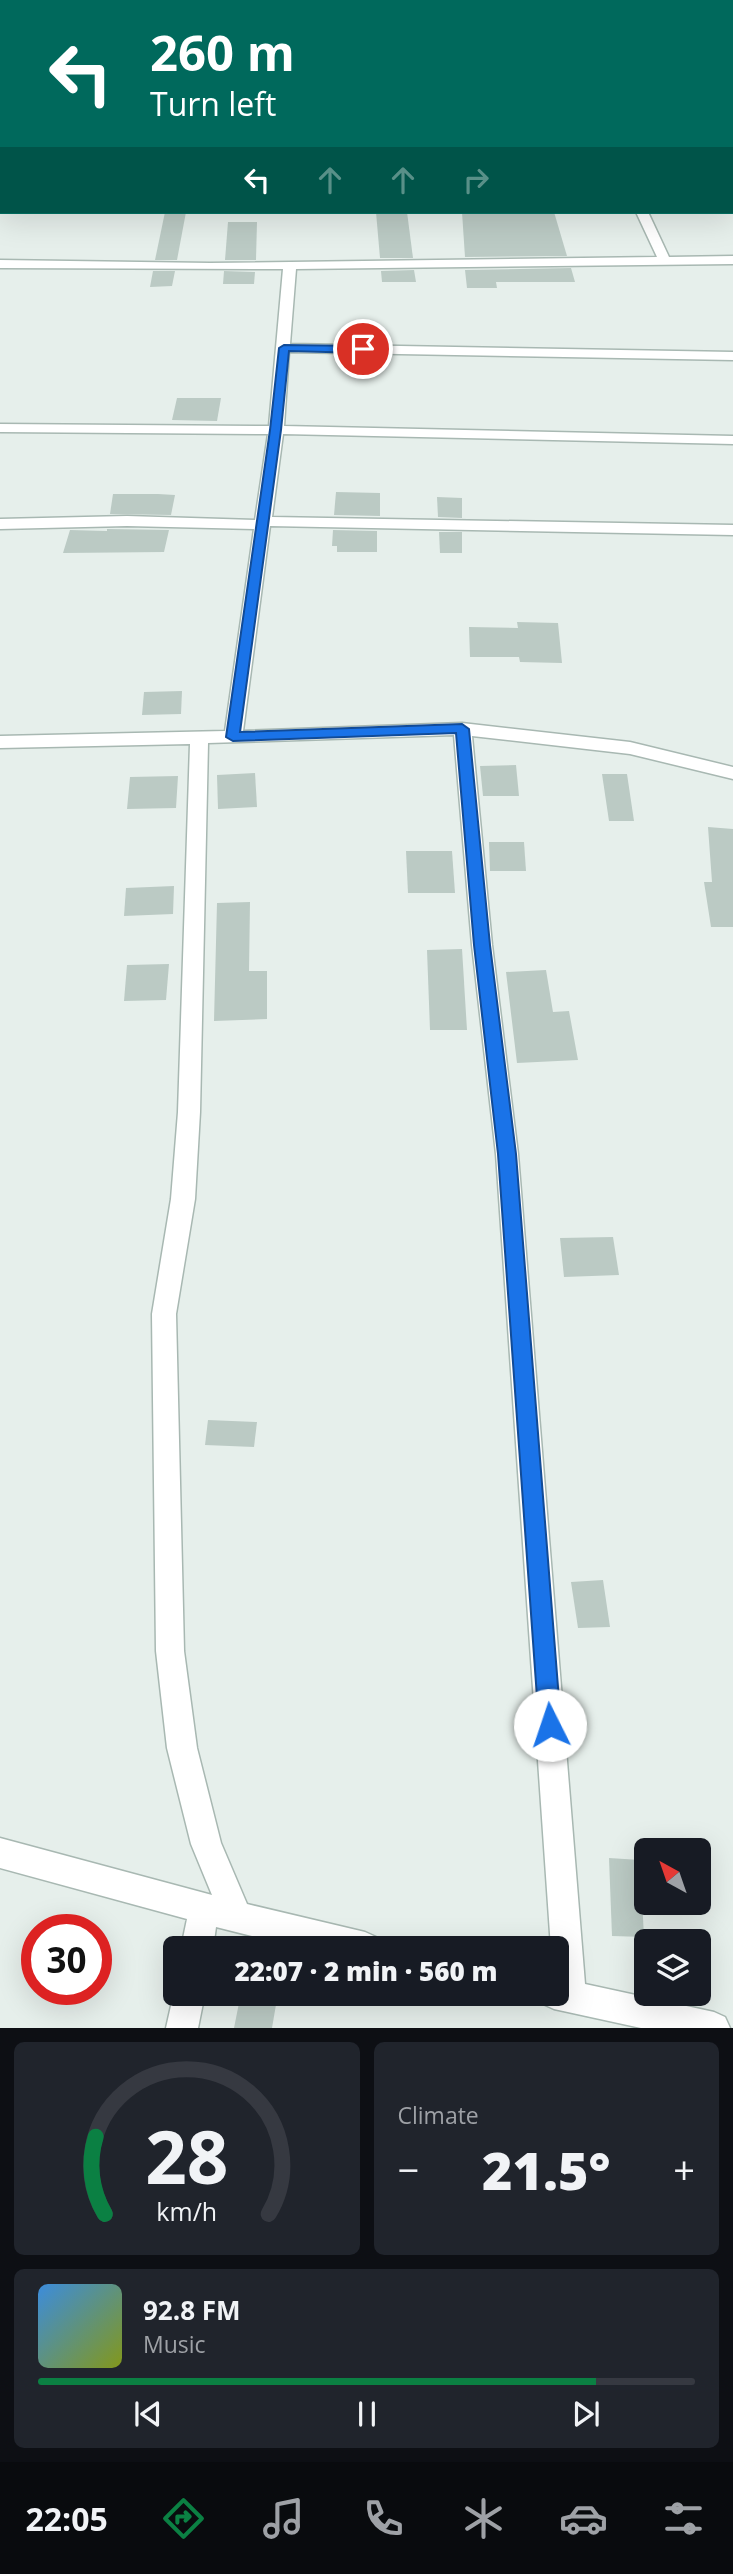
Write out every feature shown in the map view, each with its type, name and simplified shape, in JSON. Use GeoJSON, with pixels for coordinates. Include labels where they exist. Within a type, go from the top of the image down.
{"type":"FeatureCollection","features":[{"type":"Feature","properties":{"kind":"street"},"geometry":{"type":"LineString","coordinates":[[643,214],[664,259]]}},
{"type":"Feature","properties":{"kind":"street"},"geometry":{"type":"LineString","coordinates":[[0,264],[290,266],[733,260]]}},
{"type":"Feature","properties":{"kind":"street"},"geometry":{"type":"LineString","coordinates":[[233,737],[276,430],[290,266]]}},
{"type":"Feature","properties":{"kind":"street"},"geometry":{"type":"LineString","coordinates":[[284,348],[733,356]]}},
{"type":"Feature","properties":{"kind":"street"},"geometry":{"type":"LineString","coordinates":[[0,428],[276,430],[733,440]]}},
{"type":"Feature","properties":{"kind":"street"},"geometry":{"type":"LineString","coordinates":[[0,524],[127,521],[733,530]]}},
{"type":"Feature","properties":{"kind":"street"},"geometry":{"type":"LineString","coordinates":[[462,729],[482,945],[507,1154],[558,1936]]}},
{"type":"Feature","properties":{"kind":"street"},"geometry":{"type":"LineString","coordinates":[[0,741],[462,729],[630,748],[733,773]]}},
{"type":"Feature","properties":{"kind":"street"},"geometry":{"type":"LineString","coordinates":[[199,737],[189,1112],[183,1199],[164,1314],[170,1651],[182,1748],[206,1844],[237,1917]]}},
{"type":"Feature","properties":{"kind":"street"},"geometry":{"type":"LineString","coordinates":[[0,1853],[315,1936]]}},
{"type":"Feature","properties":{"kind":"street"},"geometry":{"type":"LineString","coordinates":[[199,1936],[204,1908]]}},
{"type":"Feature","properties":{"kind":"street"},"geometry":{"type":"LineString","coordinates":[[569,1997],[714,2028]]}},
{"type":"Feature","properties":{"kind":"street"},"geometry":{"type":"LineString","coordinates":[[183,2028],[187,2006]]}},
{"type":"Feature","properties":{"kind":"building"},"geometry":{"type":"Polygon","coordinates":[[[165,214],[186,214],[177,260],[155,260],[165,214]]]}},
{"type":"Feature","properties":{"kind":"building"},"geometry":{"type":"Polygon","coordinates":[[[376,214],[407,214],[413,258],[380,258],[376,214]]]}},
{"type":"Feature","properties":{"kind":"building"},"geometry":{"type":"Polygon","coordinates":[[[462,214],[555,214],[567,256],[465,257],[462,214]]]}},
{"type":"Feature","properties":{"kind":"building"},"geometry":{"type":"Polygon","coordinates":[[[228,222],[257,222],[256,260],[225,260],[228,222]]]}},
{"type":"Feature","properties":{"kind":"building"},"geometry":{"type":"Polygon","coordinates":[[[571,268],[575,282],[496,282],[497,288],[467,288],[465,270],[571,268]]]}},
{"type":"Feature","properties":{"kind":"building"},"geometry":{"type":"Polygon","coordinates":[[[414,270],[416,282],[382,282],[381,271],[414,270]]]}},
{"type":"Feature","properties":{"kind":"building"},"geometry":{"type":"Polygon","coordinates":[[[153,271],[175,271],[172,286],[150,287],[153,271]]]}},
{"type":"Feature","properties":{"kind":"building"},"geometry":{"type":"Polygon","coordinates":[[[224,271],[255,272],[254,284],[223,284],[224,271]]]}},
{"type":"Feature","properties":{"kind":"building"},"geometry":{"type":"Polygon","coordinates":[[[177,398],[221,398],[217,421],[172,420],[177,398]]]}},
{"type":"Feature","properties":{"kind":"building"},"geometry":{"type":"Polygon","coordinates":[[[336,492],[380,493],[380,516],[334,515],[336,492]]]}},
{"type":"Feature","properties":{"kind":"building"},"geometry":{"type":"Polygon","coordinates":[[[113,494],[175,495],[171,515],[110,514],[113,494]]]}},
{"type":"Feature","properties":{"kind":"building"},"geometry":{"type":"Polygon","coordinates":[[[437,497],[462,498],[462,518],[438,517],[437,497]]]}},
{"type":"Feature","properties":{"kind":"building"},"geometry":{"type":"Polygon","coordinates":[[[70,530],[169,530],[164,552],[63,553],[70,530]]]}},
{"type":"Feature","properties":{"kind":"building"},"geometry":{"type":"Polygon","coordinates":[[[333,530],[377,531],[377,552],[337,552],[337,546],[332,546],[333,530]]]}},
{"type":"Feature","properties":{"kind":"building"},"geometry":{"type":"Polygon","coordinates":[[[439,532],[462,532],[462,553],[440,553],[439,532]]]}},
{"type":"Feature","properties":{"kind":"building"},"geometry":{"type":"Polygon","coordinates":[[[517,622],[558,623],[562,663],[520,662],[519,657],[470,657],[469,627],[518,628],[517,622]]]}},
{"type":"Feature","properties":{"kind":"building"},"geometry":{"type":"Polygon","coordinates":[[[182,691],[181,714],[142,715],[144,692],[182,691]]]}},
{"type":"Feature","properties":{"kind":"building"},"geometry":{"type":"Polygon","coordinates":[[[516,765],[519,796],[483,796],[480,766],[516,765]]]}},
{"type":"Feature","properties":{"kind":"building"},"geometry":{"type":"Polygon","coordinates":[[[255,773],[257,807],[218,809],[217,775],[255,773]]]}},
{"type":"Feature","properties":{"kind":"building"},"geometry":{"type":"Polygon","coordinates":[[[602,774],[627,774],[634,821],[609,821],[602,774]]]}},
{"type":"Feature","properties":{"kind":"building"},"geometry":{"type":"Polygon","coordinates":[[[178,776],[176,808],[127,809],[130,777],[178,776]]]}},
{"type":"Feature","properties":{"kind":"building"},"geometry":{"type":"Polygon","coordinates":[[[708,827],[733,829],[733,927],[711,927],[704,882],[712,882],[708,827]]]}},
{"type":"Feature","properties":{"kind":"building"},"geometry":{"type":"Polygon","coordinates":[[[489,842],[524,842],[526,871],[490,871],[489,842]]]}},
{"type":"Feature","properties":{"kind":"building"},"geometry":{"type":"Polygon","coordinates":[[[406,851],[452,851],[455,893],[408,893],[406,851]]]}},
{"type":"Feature","properties":{"kind":"building"},"geometry":{"type":"Polygon","coordinates":[[[174,886],[173,914],[124,916],[126,888],[174,886]]]}},
{"type":"Feature","properties":{"kind":"building"},"geometry":{"type":"Polygon","coordinates":[[[250,902],[249,971],[267,971],[267,1019],[214,1021],[217,903],[250,902]]]}},
{"type":"Feature","properties":{"kind":"building"},"geometry":{"type":"Polygon","coordinates":[[[462,949],[467,1030],[430,1030],[427,950],[462,949]]]}},
{"type":"Feature","properties":{"kind":"building"},"geometry":{"type":"Polygon","coordinates":[[[169,964],[166,1000],[124,1001],[127,965],[169,964]]]}},
{"type":"Feature","properties":{"kind":"building"},"geometry":{"type":"Polygon","coordinates":[[[546,970],[553,1012],[569,1011],[578,1060],[517,1063],[506,972],[546,970]]]}},
{"type":"Feature","properties":{"kind":"building"},"geometry":{"type":"Polygon","coordinates":[[[613,1237],[619,1275],[564,1277],[560,1238],[613,1237]]]}},
{"type":"Feature","properties":{"kind":"building"},"geometry":{"type":"Polygon","coordinates":[[[208,1420],[257,1422],[254,1447],[205,1445],[208,1420]]]}},
{"type":"Feature","properties":{"kind":"building"},"geometry":{"type":"Polygon","coordinates":[[[603,1580],[610,1627],[578,1628],[571,1582],[603,1580]]]}},
{"type":"Feature","properties":{"kind":"building"},"geometry":{"type":"Polygon","coordinates":[[[609,1858],[634,1860],[634,1915],[643,1915],[644,1929],[634,1929],[634,1937],[612,1936],[609,1858]]]}},
{"type":"Feature","properties":{"kind":"building"},"geometry":{"type":"Polygon","coordinates":[[[238,2006],[276,2006],[272,2028],[234,2028],[238,2006]]]}},
{"type":"Feature","properties":{"kind":"route"},"geometry":{"type":"LineString","coordinates":[[363,349],[284,348],[276,430],[233,737],[462,729],[482,945],[507,1154],[550,1725]]}}]}
